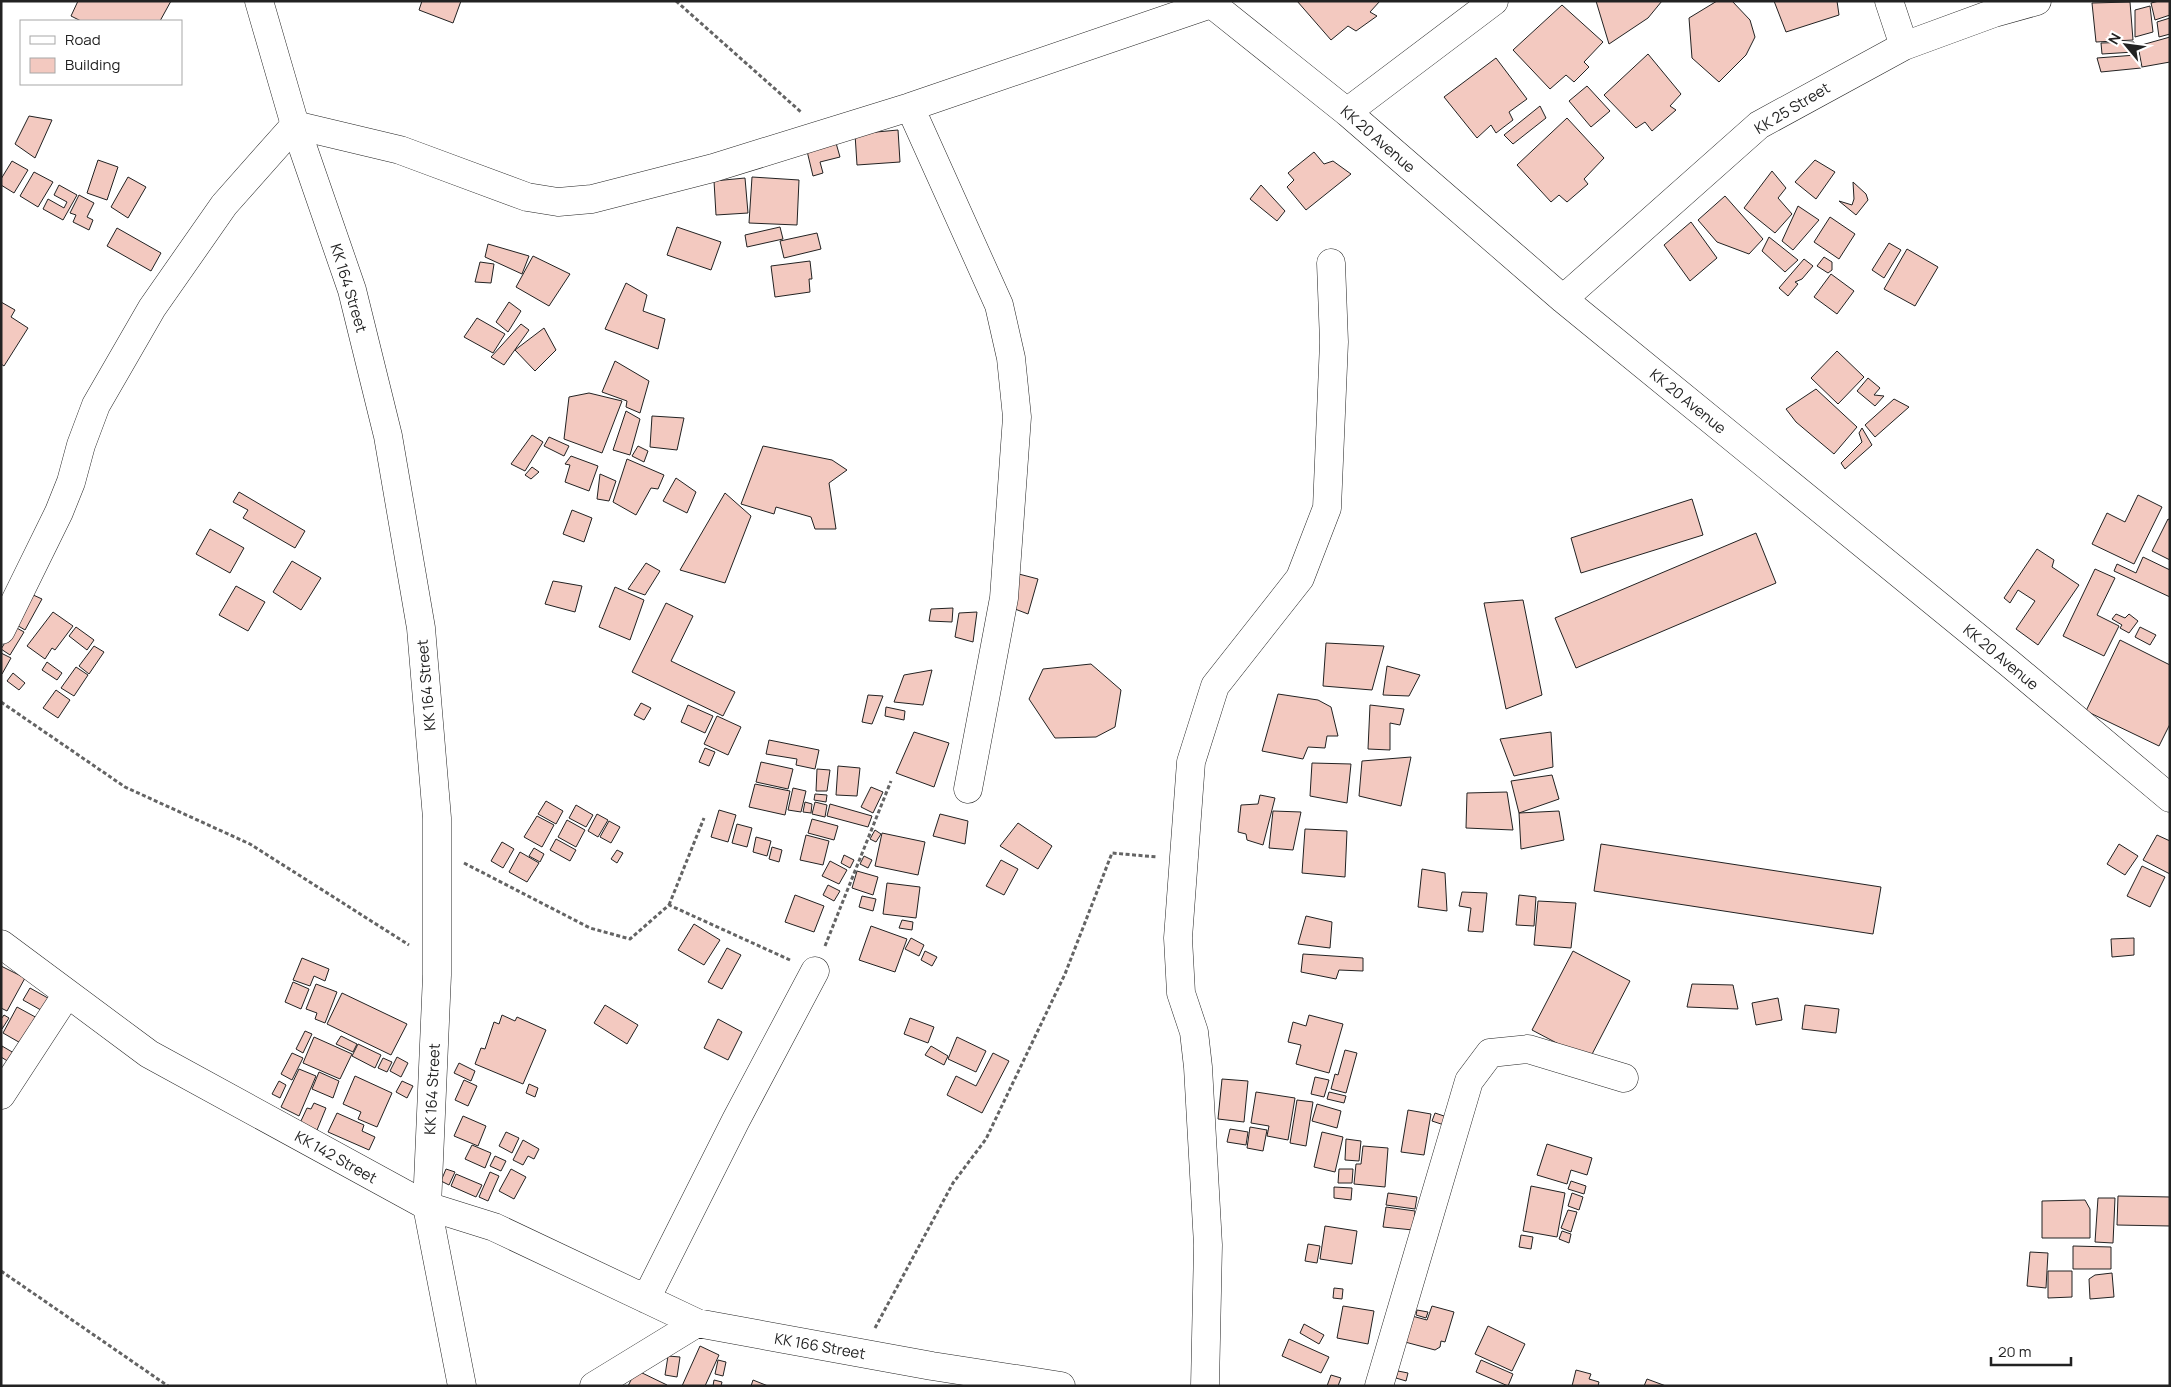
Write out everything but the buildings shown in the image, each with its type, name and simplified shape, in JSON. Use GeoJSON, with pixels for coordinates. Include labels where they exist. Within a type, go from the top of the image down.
{"type":"FeatureCollection","features":[{"type":"Feature","properties":{"kind":"street","name":"KK 164 Street"},"geometry":{"type":"LineString","coordinates":[[259,1],[295,125],[352,290],[388,436],[421,628],[437,818],[437,962],[427,1206],[462,1386]]}},
{"type":"Feature","properties":{"kind":"street"},"geometry":{"type":"LineString","coordinates":[[1347,112],[1494,1]]}},
{"type":"Feature","properties":{"kind":"street"},"geometry":{"type":"LineString","coordinates":[[1889,1],[1904,46]]}},
{"type":"Feature","properties":{"kind":"street","name":"KK 25 Street"},"geometry":{"type":"LineString","coordinates":[[1563,299],[1760,125],[1904,46],[1994,13],[2037,1]]}},
{"type":"Feature","properties":{"kind":"street"},"geometry":{"type":"LineString","coordinates":[[1,630],[59,512],[71,482],[81,445],[96,405],[152,308],[224,205],[295,125],[400,150],[527,197],[558,202],[592,199],[704,171],[826,134],[910,107],[1210,3]]}},
{"type":"Feature","properties":{"kind":"street","name":"KK 20 Avenue"},"geometry":{"type":"LineString","coordinates":[[1210,3],[1347,112],[1563,299],[2009,663],[2170,798]]}},
{"type":"Feature","properties":{"kind":"street"},"geometry":{"type":"LineString","coordinates":[[910,107],[998,304],[1011,358],[1017,417],[1004,598],[968,789]]}},
{"type":"Feature","properties":{"kind":"street"},"geometry":{"type":"LineString","coordinates":[[1205,1386],[1208,1245],[1198,1067],[1194,1032],[1181,993],[1178,938],[1191,762],[1215,686],[1300,578],[1327,508],[1334,342],[1331,263]]}},
{"type":"Feature","properties":{"kind":"street","name":"KK 142 Street"},"geometry":{"type":"LineString","coordinates":[[1,944],[149,1054],[427,1206],[494,1227],[696,1323]]}},
{"type":"Feature","properties":{"kind":"street"},"geometry":{"type":"LineString","coordinates":[[646,1299],[732,1128],[815,971]]}},
{"type":"Feature","properties":{"kind":"street"},"geometry":{"type":"LineString","coordinates":[[1,1095],[67,994]]}},
{"type":"Feature","properties":{"kind":"street"},"geometry":{"type":"LineString","coordinates":[[1380,1386],[1469,1081],[1490,1053],[1528,1049],[1624,1078]]}},
{"type":"Feature","properties":{"kind":"street"},"geometry":{"type":"LineString","coordinates":[[594,1386],[696,1323]]}},
{"type":"Feature","properties":{"kind":"street","name":"KK 166 Street"},"geometry":{"type":"LineString","coordinates":[[696,1323],[861,1353],[927,1376],[1062,1386]]}},
{"type":"Feature","properties":{"kind":"path"},"geometry":{"type":"LineString","coordinates":[[676,1],[826,134]]}},
{"type":"Feature","properties":{"kind":"path"},"geometry":{"type":"LineString","coordinates":[[1,702],[125,787],[250,844],[437,962]]}},
{"type":"Feature","properties":{"kind":"path"},"geometry":{"type":"LineString","coordinates":[[669,905],[815,971],[891,781]]}},
{"type":"Feature","properties":{"kind":"path"},"geometry":{"type":"LineString","coordinates":[[437,848],[530,899],[590,928],[630,939],[669,905],[704,818]]}},
{"type":"Feature","properties":{"kind":"path"},"geometry":{"type":"LineString","coordinates":[[861,1353],[953,1183],[990,1130],[1065,974],[1112,853],[1185,861]]}},
{"type":"Feature","properties":{"kind":"path"},"geometry":{"type":"LineString","coordinates":[[1,1271],[168,1386]]}}]}
